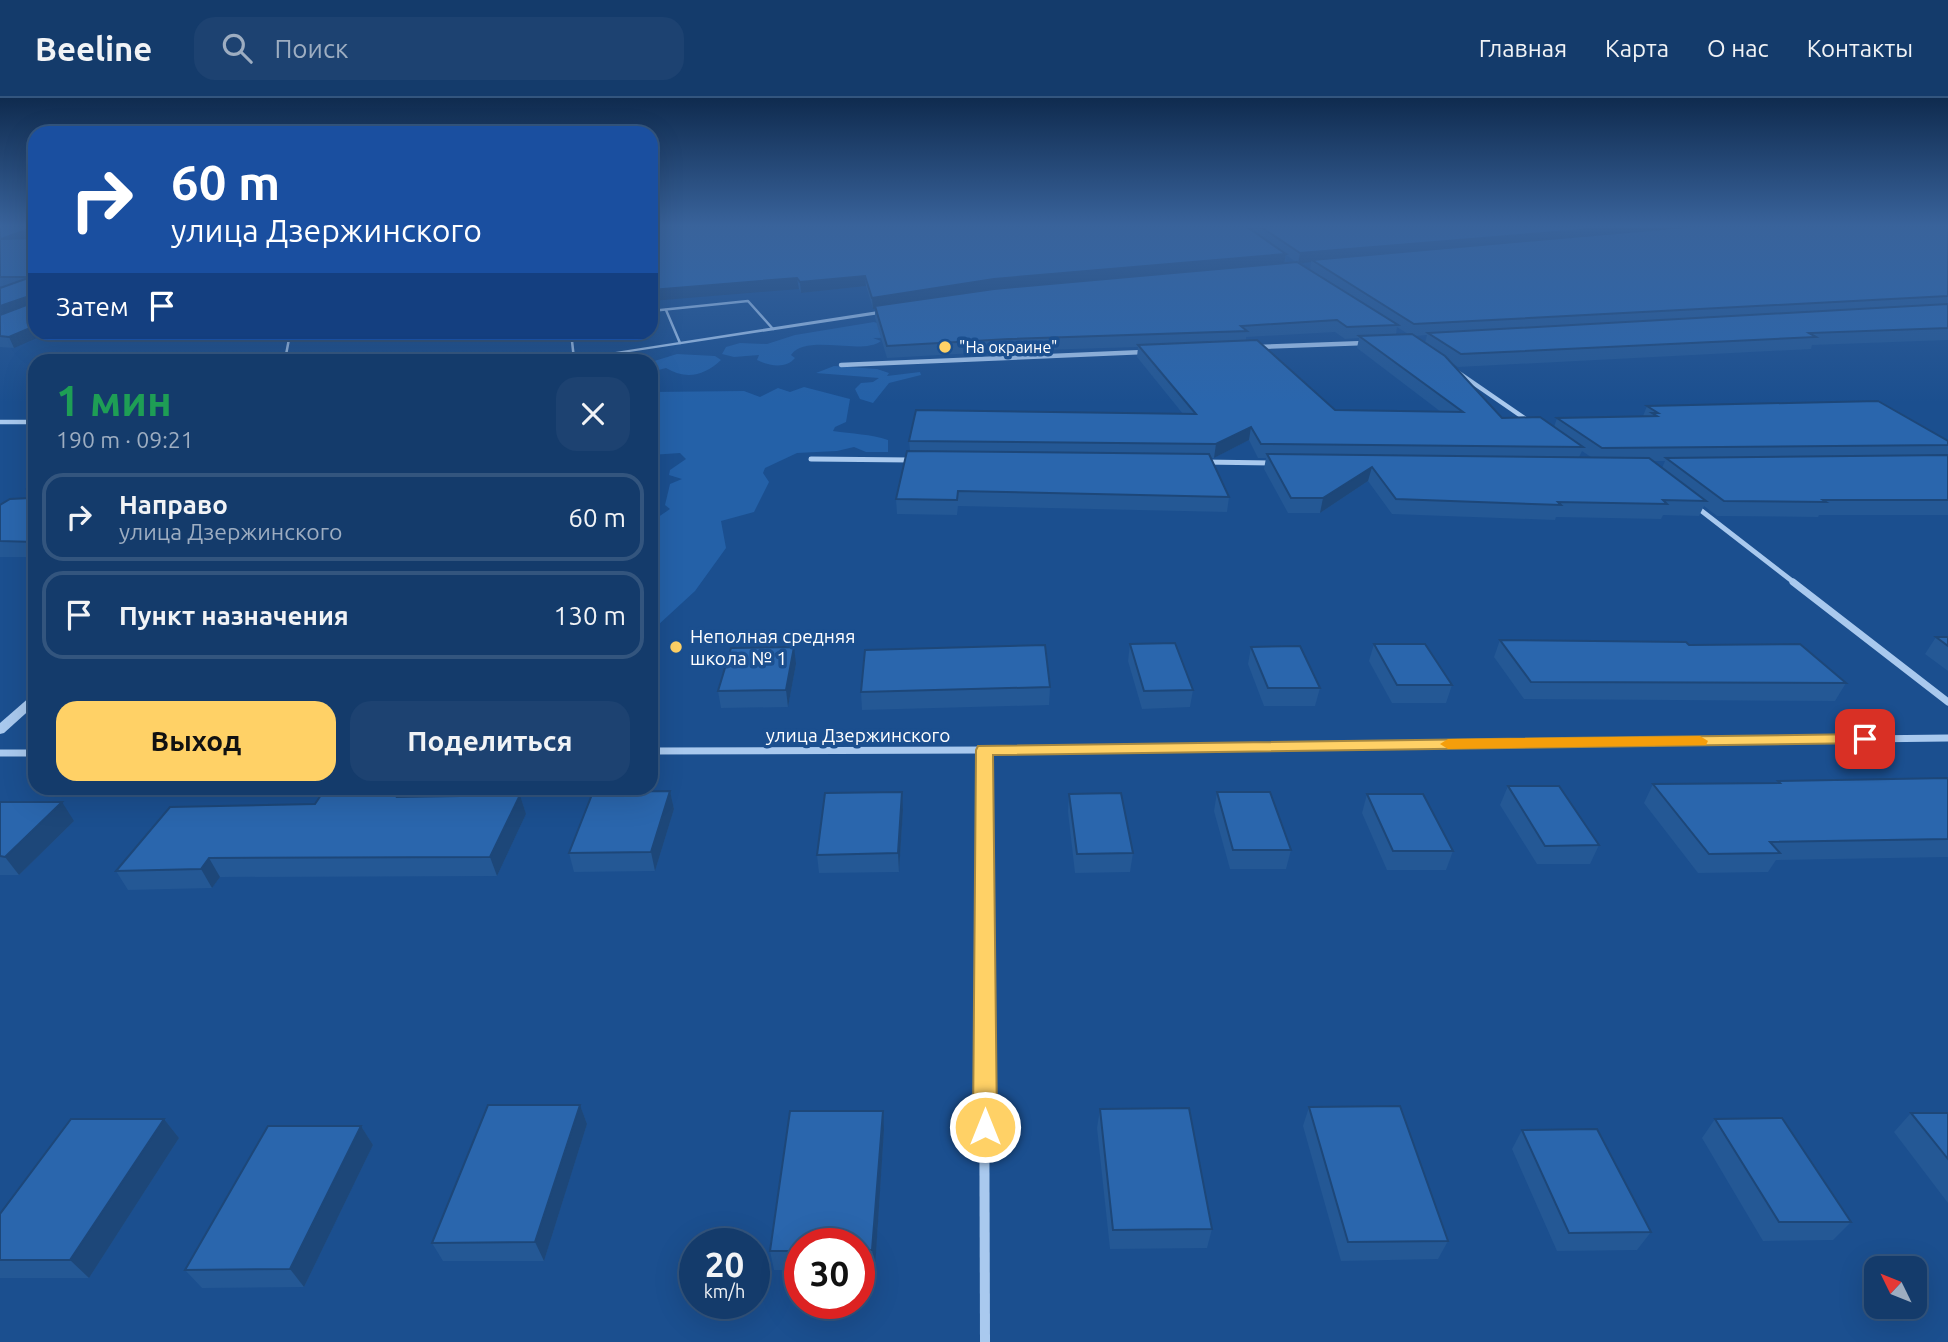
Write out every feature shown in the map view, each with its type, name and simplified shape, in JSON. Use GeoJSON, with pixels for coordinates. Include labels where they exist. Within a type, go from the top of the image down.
{"type":"FeatureCollection","features":[{"type":"Feature","properties":{"kind":"street"},"geometry":{"type":"LineString","coordinates":[[609,354],[898,310]]}},
{"type":"Feature","properties":{"kind":"street"},"geometry":{"type":"LineString","coordinates":[[1245,348],[1371,342]]}},
{"type":"Feature","properties":{"kind":"street"},"geometry":{"type":"LineString","coordinates":[[841,365],[1148,352]]}},
{"type":"Feature","properties":{"kind":"street"},"geometry":{"type":"LineString","coordinates":[[1447,364],[1536,426]]}},
{"type":"Feature","properties":{"kind":"street"},"geometry":{"type":"LineString","coordinates":[[0,422],[28,422]]}},
{"type":"Feature","properties":{"kind":"street"},"geometry":{"type":"LineString","coordinates":[[811,459],[923,460]]}},
{"type":"Feature","properties":{"kind":"street"},"geometry":{"type":"LineString","coordinates":[[1202,462],[1286,463]]}},
{"type":"Feature","properties":{"kind":"street"},"geometry":{"type":"LineString","coordinates":[[1688,500],[1948,702]]}},
{"type":"Feature","properties":{"kind":"street"},"geometry":{"type":"LineString","coordinates":[[0,730],[28,705]]}},
{"type":"Feature","properties":{"kind":"street","name":"улица Дзержинского"},"geometry":{"type":"LineString","coordinates":[[658,751],[984,750],[1948,738]]}},
{"type":"Feature","properties":{"kind":"street"},"geometry":{"type":"LineString","coordinates":[[984,750],[985,1342]]}},
{"type":"Feature","properties":{"kind":"street"},"geometry":{"type":"LineString","coordinates":[[0,753],[28,753]]}},
{"type":"Feature","properties":{"kind":"lane"},"geometry":{"type":"LineString","coordinates":[[658,311],[748,301],[774,329]]}},
{"type":"Feature","properties":{"kind":"lane"},"geometry":{"type":"LineString","coordinates":[[666,310],[680,343]]}},
{"type":"Feature","properties":{"kind":"shaded area"},"geometry":{"type":"Polygon","coordinates":[[[874,322],[920,337],[873,338],[881,341],[861,346],[809,346],[799,349],[791,355],[795,358],[782,365],[757,360],[759,355],[734,357],[722,354],[726,347],[740,343],[767,344],[795,335],[874,322]]]}},
{"type":"Feature","properties":{"kind":"shaded area"},"geometry":{"type":"Polygon","coordinates":[[[677,354],[715,356],[721,360],[708,370],[688,375],[666,368],[658,370],[658,360],[677,354]]]}},
{"type":"Feature","properties":{"kind":"shaded area"},"geometry":{"type":"Polygon","coordinates":[[[834,366],[877,369],[889,373],[887,376],[920,372],[921,375],[889,383],[873,403],[860,399],[855,389],[861,383],[873,382],[879,378],[816,373],[834,366]]]}},
{"type":"Feature","properties":{"kind":"shaded area"},"geometry":{"type":"Polygon","coordinates":[[[804,387],[850,399],[846,422],[835,427],[833,431],[888,440],[888,452],[866,452],[854,447],[837,451],[797,453],[765,468],[763,473],[769,482],[754,512],[721,521],[726,548],[695,591],[658,625],[658,517],[670,509],[665,505],[670,484],[682,479],[669,475],[670,470],[686,459],[680,453],[658,455],[658,392],[744,391],[760,397],[778,388],[790,392],[804,387]]]}},
{"type":"Feature","properties":{"kind":"building"},"geometry":{"type":"Polygon","coordinates":[[[28,285],[28,296],[0,306],[0,288],[28,285]]]}},
{"type":"Feature","properties":{"kind":"building"},"geometry":{"type":"Polygon","coordinates":[[[658,285],[711,285],[658,289],[658,285]]]}},
{"type":"Feature","properties":{"kind":"building"},"geometry":{"type":"Polygon","coordinates":[[[868,285],[955,285],[872,298],[868,285]]]}},
{"type":"Feature","properties":{"kind":"building"},"geometry":{"type":"Polygon","coordinates":[[[1038,285],[1334,285],[1398,325],[1347,327],[1337,320],[1241,326],[1247,331],[887,346],[875,306],[1038,285]]]}},
{"type":"Feature","properties":{"kind":"building"},"geometry":{"type":"Polygon","coordinates":[[[1352,285],[1948,285],[1948,296],[1414,324],[1352,285]]]}},
{"type":"Feature","properties":{"kind":"building"},"geometry":{"type":"Polygon","coordinates":[[[28,304],[28,329],[9,337],[0,336],[0,315],[28,304]]]}},
{"type":"Feature","properties":{"kind":"building"},"geometry":{"type":"Polygon","coordinates":[[[1948,304],[1948,328],[1809,333],[1816,337],[1461,354],[1428,333],[1948,304]]]}},
{"type":"Feature","properties":{"kind":"building"},"geometry":{"type":"Polygon","coordinates":[[[1412,334],[1445,356],[1502,418],[1540,417],[1583,447],[1261,444],[1251,427],[1216,444],[909,441],[916,410],[1196,414],[1138,345],[1257,340],[1335,410],[1463,412],[1359,336],[1412,334]]]}},
{"type":"Feature","properties":{"kind":"building"},"geometry":{"type":"Polygon","coordinates":[[[1878,401],[1948,441],[1948,445],[1602,448],[1557,418],[1657,416],[1652,413],[1658,413],[1647,406],[1878,401]]]}},
{"type":"Feature","properties":{"kind":"building"},"geometry":{"type":"Polygon","coordinates":[[[907,451],[1209,454],[1229,497],[958,491],[957,500],[896,499],[907,451]]]}},
{"type":"Feature","properties":{"kind":"building"},"geometry":{"type":"Polygon","coordinates":[[[1267,454],[1649,458],[1706,501],[1663,500],[1667,504],[1558,502],[1561,505],[1396,499],[1372,467],[1323,498],[1291,498],[1267,454]]]}},
{"type":"Feature","properties":{"kind":"building"},"geometry":{"type":"Polygon","coordinates":[[[1948,455],[1948,500],[1823,500],[1826,502],[1724,501],[1666,458],[1948,455]]]}},
{"type":"Feature","properties":{"kind":"building"},"geometry":{"type":"Polygon","coordinates":[[[28,498],[28,542],[0,541],[0,505],[10,499],[28,498]]]}},
{"type":"Feature","properties":{"kind":"building"},"geometry":{"type":"Polygon","coordinates":[[[1936,637],[1948,637],[1948,646],[1936,637]]]}},
{"type":"Feature","properties":{"kind":"building"},"geometry":{"type":"Polygon","coordinates":[[[1500,640],[1686,642],[1689,645],[1800,644],[1846,683],[1531,682],[1500,640]]]}},
{"type":"Feature","properties":{"kind":"building"},"geometry":{"type":"Polygon","coordinates":[[[1175,643],[1193,690],[1144,691],[1130,644],[1175,643]]]}},
{"type":"Feature","properties":{"kind":"building"},"geometry":{"type":"Polygon","coordinates":[[[1374,644],[1425,644],[1452,685],[1397,685],[1374,644]]]}},
{"type":"Feature","properties":{"kind":"building"},"geometry":{"type":"Polygon","coordinates":[[[1045,645],[1050,687],[861,692],[865,650],[1045,645]]]}},
{"type":"Feature","properties":{"kind":"building"},"geometry":{"type":"Polygon","coordinates":[[[1300,646],[1320,688],[1268,688],[1251,647],[1300,646]]]}},
{"type":"Feature","properties":{"kind":"building"},"geometry":{"type":"Polygon","coordinates":[[[794,647],[786,690],[718,691],[731,648],[794,647]]]}},
{"type":"Feature","properties":{"kind":"building"},"geometry":{"type":"Polygon","coordinates":[[[1948,778],[1948,839],[1770,842],[1780,853],[1709,854],[1653,784],[1780,783],[1778,781],[1948,778]]]}},
{"type":"Feature","properties":{"kind":"building"},"geometry":{"type":"Polygon","coordinates":[[[1508,786],[1559,786],[1599,845],[1545,846],[1508,786]]]}},
{"type":"Feature","properties":{"kind":"building"},"geometry":{"type":"Polygon","coordinates":[[[658,791],[670,791],[651,852],[569,853],[592,795],[658,795],[658,791]]]}},
{"type":"Feature","properties":{"kind":"building"},"geometry":{"type":"Polygon","coordinates":[[[902,792],[898,853],[817,855],[825,793],[902,792]]]}},
{"type":"Feature","properties":{"kind":"building"},"geometry":{"type":"Polygon","coordinates":[[[1217,792],[1270,792],[1291,850],[1233,850],[1217,792]]]}},
{"type":"Feature","properties":{"kind":"building"},"geometry":{"type":"Polygon","coordinates":[[[1121,793],[1133,853],[1077,854],[1069,794],[1121,793]]]}},
{"type":"Feature","properties":{"kind":"building"},"geometry":{"type":"Polygon","coordinates":[[[1367,794],[1423,794],[1453,851],[1393,851],[1367,794]]]}},
{"type":"Feature","properties":{"kind":"building"},"geometry":{"type":"Polygon","coordinates":[[[321,795],[520,795],[490,857],[209,858],[201,869],[116,871],[170,807],[315,804],[321,795]]]}},
{"type":"Feature","properties":{"kind":"building"},"geometry":{"type":"Polygon","coordinates":[[[0,802],[62,802],[5,857],[0,856],[0,802]]]}},
{"type":"Feature","properties":{"kind":"building"},"geometry":{"type":"Polygon","coordinates":[[[488,1105],[580,1105],[535,1242],[432,1243],[488,1105]]]}},
{"type":"Feature","properties":{"kind":"building"},"geometry":{"type":"Polygon","coordinates":[[[1400,1106],[1448,1241],[1348,1242],[1309,1107],[1400,1106]]]}},
{"type":"Feature","properties":{"kind":"building"},"geometry":{"type":"Polygon","coordinates":[[[1189,1108],[1212,1229],[1113,1230],[1100,1109],[1189,1108]]]}},
{"type":"Feature","properties":{"kind":"building"},"geometry":{"type":"Polygon","coordinates":[[[790,1111],[883,1111],[874,1228],[784,1228],[784,1251],[770,1251],[790,1111]]]}},
{"type":"Feature","properties":{"kind":"building"},"geometry":{"type":"Polygon","coordinates":[[[1911,1113],[1948,1113],[1948,1159],[1911,1113]]]}},
{"type":"Feature","properties":{"kind":"building"},"geometry":{"type":"Polygon","coordinates":[[[1782,1118],[1851,1222],[1779,1222],[1715,1119],[1782,1118]]]}},
{"type":"Feature","properties":{"kind":"building"},"geometry":{"type":"Polygon","coordinates":[[[71,1119],[164,1119],[70,1260],[0,1260],[0,1214],[71,1119]]]}},
{"type":"Feature","properties":{"kind":"building"},"geometry":{"type":"Polygon","coordinates":[[[268,1126],[361,1126],[290,1269],[185,1270],[268,1126]]]}},
{"type":"Feature","properties":{"kind":"building"},"geometry":{"type":"Polygon","coordinates":[[[1597,1129],[1651,1232],[1569,1233],[1522,1130],[1597,1129]]]}},
{"type":"Feature","properties":{"kind":"slow traffic"},"geometry":{"type":"LineString","coordinates":[[1448,744],[1700,741]]}},
{"type":"Feature","properties":{"kind":"place","name":"\"На окраине\""},"geometry":{"type":"Point","coordinates":[945,347]}},
{"type":"Feature","properties":{"kind":"place","name":"Неполная средняя школа № 1"},"geometry":{"type":"Point","coordinates":[676,647]}},
{"type":"Feature","properties":{"kind":"route"},"geometry":{"type":"LineString","coordinates":[[985,1127],[984,750],[1865,739]]}}]}
